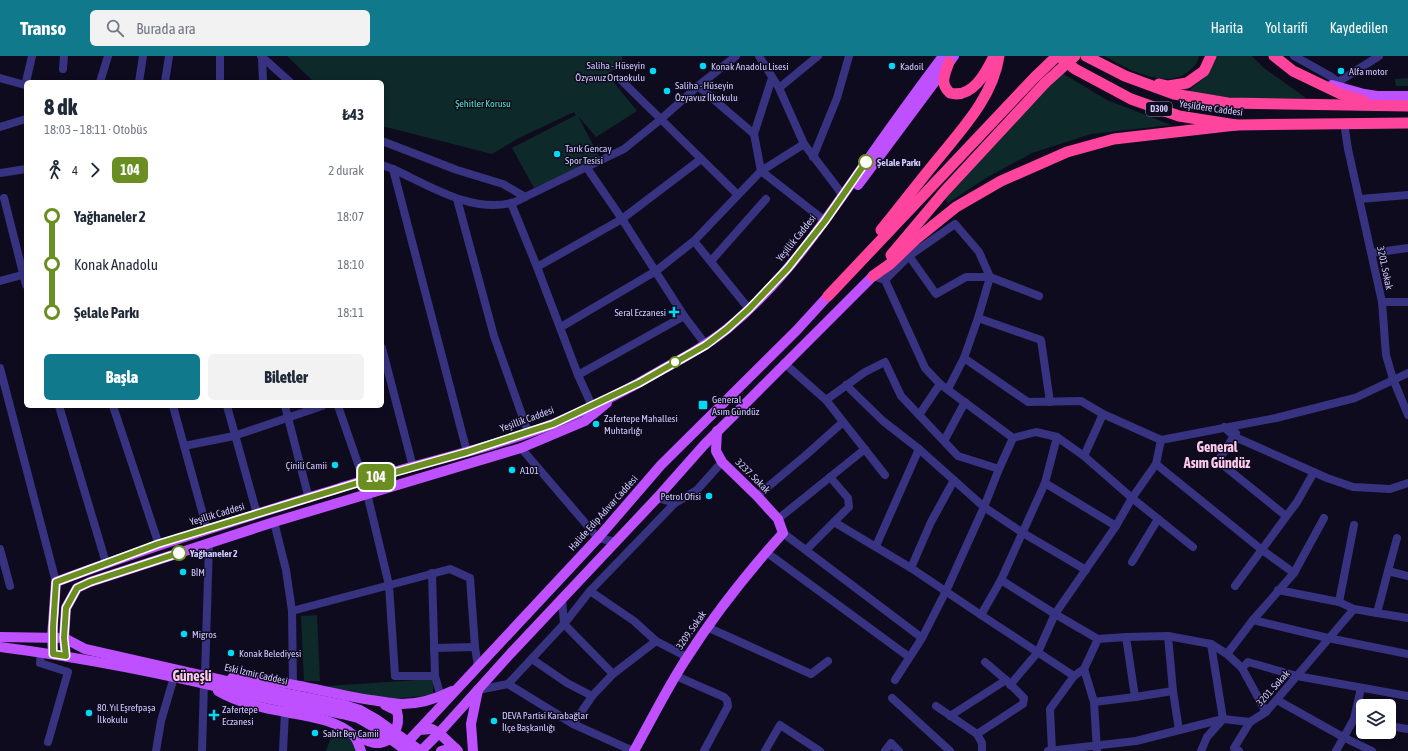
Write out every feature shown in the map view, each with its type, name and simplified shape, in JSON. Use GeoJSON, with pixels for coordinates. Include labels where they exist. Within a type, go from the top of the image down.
{"type":"FeatureCollection","features":[{"type":"Feature","properties":{"kind":"highway"},"geometry":{"type":"LineString","coordinates":[[949,58],[944,78],[944,86],[950,94],[962,94],[969,91],[981,79],[994,56]]}},
{"type":"Feature","properties":{"kind":"highway"},"geometry":{"type":"LineString","coordinates":[[828,296],[965,125],[982,101],[992,82],[999,56]]}},
{"type":"Feature","properties":{"kind":"highway"},"geometry":{"type":"LineString","coordinates":[[828,296],[1035,77],[1058,56]]}},
{"type":"Feature","properties":{"kind":"highway","name":"Yeşildere Caddesi"},"geometry":{"type":"LineString","coordinates":[[1058,56],[1075,69],[1131,99],[1179,116],[1236,125],[1408,123]]}},
{"type":"Feature","properties":{"kind":"highway"},"geometry":{"type":"LineString","coordinates":[[873,276],[944,192],[1045,83],[1075,56]]}},
{"type":"Feature","properties":{"kind":"highway","name":"Yeşildere Caddesi"},"geometry":{"type":"LineString","coordinates":[[1086,56],[1125,76],[1174,94],[1228,103],[1376,105]]}},
{"type":"Feature","properties":{"kind":"highway"},"geometry":{"type":"LineString","coordinates":[[1125,76],[1168,86],[1187,83],[1204,71],[1211,56]]}},
{"type":"Feature","properties":{"kind":"highway"},"geometry":{"type":"LineString","coordinates":[[1275,56],[1302,70],[1335,83]]}},
{"type":"Feature","properties":{"kind":"highway"},"geometry":{"type":"LineString","coordinates":[[1275,56],[1292,71],[1341,94],[1376,105],[1408,106]]}},
{"type":"Feature","properties":{"kind":"highway"},"geometry":{"type":"LineString","coordinates":[[873,276],[890,264],[915,240],[956,207],[1001,181],[1067,152],[1114,139],[1236,125]]}},
{"type":"Feature","properties":{"kind":"main road","name":"Yeşillik Caddesi"},"geometry":{"type":"LineString","coordinates":[[56,582],[158,544],[364,481],[467,452],[553,424],[639,383],[706,345],[727,329],[749,309],[788,268],[825,221],[918,88],[949,58]]}},
{"type":"Feature","properties":{"kind":"main road","name":"Yeşillik Caddesi"},"geometry":{"type":"LineString","coordinates":[[66,656],[64,638],[66,608],[77,588],[90,582],[274,522],[366,493],[521,448],[585,421],[608,402],[665,375],[716,342],[750,312],[791,271],[825,230],[949,58]]}},
{"type":"Feature","properties":{"kind":"main road"},"geometry":{"type":"LineString","coordinates":[[1335,83],[1364,94],[1377,96],[1408,96]]}},
{"type":"Feature","properties":{"kind":"main road"},"geometry":{"type":"LineString","coordinates":[[421,751],[657,498],[717,431],[873,276]]}},
{"type":"Feature","properties":{"kind":"main road","name":"Halide Edip Adıvar Caddesi"},"geometry":{"type":"LineString","coordinates":[[400,751],[598,538],[661,465],[797,330],[828,296]]}},
{"type":"Feature","properties":{"kind":"main road","name":"3237. Sokak"},"geometry":{"type":"LineString","coordinates":[[717,431],[716,451],[722,462],[778,519],[783,533]]}},
{"type":"Feature","properties":{"kind":"main road"},"geometry":{"type":"LineString","coordinates":[[521,448],[522,440],[528,432]]}},
{"type":"Feature","properties":{"kind":"main road","name":"3209. Sokak"},"geometry":{"type":"LineString","coordinates":[[634,751],[687,657],[707,627],[766,552],[783,533]]}},
{"type":"Feature","properties":{"kind":"main road"},"geometry":{"type":"LineString","coordinates":[[53,654],[52,637],[56,582]]}},
{"type":"Feature","properties":{"kind":"main road","name":"Eski İzmir Caddesi"},"geometry":{"type":"LineString","coordinates":[[0,637],[64,638],[85,649],[358,718],[372,726],[406,751]]}},
{"type":"Feature","properties":{"kind":"main road","name":"Eski İzmir Caddesi"},"geometry":{"type":"LineString","coordinates":[[0,647],[66,656],[174,677],[205,679],[216,678],[257,692],[344,705],[360,710],[376,719],[421,751]]}},
{"type":"Feature","properties":{"kind":"main road"},"geometry":{"type":"LineString","coordinates":[[216,678],[253,678],[349,697],[401,704],[419,703],[441,697],[459,687]]}},
{"type":"Feature","properties":{"kind":"main road"},"geometry":{"type":"LineString","coordinates":[[205,679],[222,693],[243,702],[321,719],[339,725],[354,736],[374,743],[382,742],[388,739],[397,729],[398,717],[397,711],[375,700]]}},
{"type":"Feature","properties":{"kind":"main road"},"geometry":{"type":"LineString","coordinates":[[473,751],[471,724],[478,690]]}},
{"type":"Feature","properties":{"kind":"main road"},"geometry":{"type":"LineString","coordinates":[[419,730],[432,729],[439,733],[457,750]]}},
{"type":"Feature","properties":{"kind":"main road"},"geometry":{"type":"LineString","coordinates":[[354,736],[361,751]]}},
{"type":"Feature","properties":{"kind":"main road"},"geometry":{"type":"LineString","coordinates":[[442,751],[448,749],[457,750]]}},
{"type":"Feature","properties":{"kind":"street"},"geometry":{"type":"LineString","coordinates":[[27,80],[32,56]]}},
{"type":"Feature","properties":{"kind":"street"},"geometry":{"type":"LineString","coordinates":[[63,69],[64,56]]}},
{"type":"Feature","properties":{"kind":"street"},"geometry":{"type":"LineString","coordinates":[[101,80],[108,56]]}},
{"type":"Feature","properties":{"kind":"street"},"geometry":{"type":"LineString","coordinates":[[139,80],[143,56]]}},
{"type":"Feature","properties":{"kind":"street"},"geometry":{"type":"LineString","coordinates":[[165,80],[169,56]]}},
{"type":"Feature","properties":{"kind":"street"},"geometry":{"type":"LineString","coordinates":[[220,56],[220,80]]}},
{"type":"Feature","properties":{"kind":"street"},"geometry":{"type":"LineString","coordinates":[[384,166],[457,198],[485,205],[511,203],[526,198],[624,149],[736,56]]}},
{"type":"Feature","properties":{"kind":"street"},"geometry":{"type":"LineString","coordinates":[[759,56],[779,88],[804,144],[839,190],[842,197]]}},
{"type":"Feature","properties":{"kind":"street"},"geometry":{"type":"LineString","coordinates":[[779,88],[818,56]]}},
{"type":"Feature","properties":{"kind":"street"},"geometry":{"type":"LineString","coordinates":[[813,157],[837,98],[849,56]]}},
{"type":"Feature","properties":{"kind":"street"},"geometry":{"type":"LineString","coordinates":[[1294,56],[1330,76],[1335,83],[1379,56]]}},
{"type":"Feature","properties":{"kind":"street"},"geometry":{"type":"LineString","coordinates":[[261,57],[263,80]]}},
{"type":"Feature","properties":{"kind":"street"},"geometry":{"type":"LineString","coordinates":[[261,57],[288,80]]}},
{"type":"Feature","properties":{"kind":"street"},"geometry":{"type":"LineString","coordinates":[[0,78],[24,84]]}},
{"type":"Feature","properties":{"kind":"street"},"geometry":{"type":"LineString","coordinates":[[772,78],[754,134],[761,171],[825,221]]}},
{"type":"Feature","properties":{"kind":"street"},"geometry":{"type":"LineString","coordinates":[[620,79],[660,120],[737,194]]}},
{"type":"Feature","properties":{"kind":"street"},"geometry":{"type":"LineString","coordinates":[[698,86],[754,134]]}},
{"type":"Feature","properties":{"kind":"street"},"geometry":{"type":"LineString","coordinates":[[0,127],[24,120]]}},
{"type":"Feature","properties":{"kind":"street","name":"3201. Sokak"},"geometry":{"type":"LineString","coordinates":[[1344,123],[1348,149],[1382,302],[1386,355],[1393,380],[1408,415]]}},
{"type":"Feature","properties":{"kind":"street"},"geometry":{"type":"LineString","coordinates":[[384,142],[457,170],[503,184],[526,198]]}},
{"type":"Feature","properties":{"kind":"street"},"geometry":{"type":"LineString","coordinates":[[561,327],[656,271],[694,241],[737,194],[761,171],[804,144]]}},
{"type":"Feature","properties":{"kind":"street"},"geometry":{"type":"LineString","coordinates":[[538,267],[622,219],[702,159]]}},
{"type":"Feature","properties":{"kind":"street"},"geometry":{"type":"LineString","coordinates":[[0,173],[24,168]]}},
{"type":"Feature","properties":{"kind":"street"},"geometry":{"type":"LineString","coordinates":[[587,168],[622,219],[684,316],[706,345]]}},
{"type":"Feature","properties":{"kind":"street"},"geometry":{"type":"LineString","coordinates":[[393,169],[467,452]]}},
{"type":"Feature","properties":{"kind":"street"},"geometry":{"type":"LineString","coordinates":[[1360,199],[1408,195]]}},
{"type":"Feature","properties":{"kind":"street"},"geometry":{"type":"LineString","coordinates":[[4,198],[24,270]]}},
{"type":"Feature","properties":{"kind":"street"},"geometry":{"type":"LineString","coordinates":[[457,198],[494,336],[528,432]]}},
{"type":"Feature","properties":{"kind":"street"},"geometry":{"type":"LineString","coordinates":[[711,261],[766,199]]}},
{"type":"Feature","properties":{"kind":"street"},"geometry":{"type":"LineString","coordinates":[[511,203],[538,267],[578,375],[592,406]]}},
{"type":"Feature","properties":{"kind":"street"},"geometry":{"type":"LineString","coordinates":[[885,280],[909,256],[955,224],[979,252],[990,277],[964,358],[948,389]]}},
{"type":"Feature","properties":{"kind":"street"},"geometry":{"type":"LineString","coordinates":[[694,241],[749,309]]}},
{"type":"Feature","properties":{"kind":"street"},"geometry":{"type":"LineString","coordinates":[[1372,253],[1408,248]]}},
{"type":"Feature","properties":{"kind":"street"},"geometry":{"type":"LineString","coordinates":[[909,256],[936,294],[966,277],[990,277],[1039,296]]}},
{"type":"Feature","properties":{"kind":"street"},"geometry":{"type":"LineString","coordinates":[[0,281],[24,274]]}},
{"type":"Feature","properties":{"kind":"street"},"geometry":{"type":"LineString","coordinates":[[873,276],[885,280],[925,368],[940,384],[1013,438]]}},
{"type":"Feature","properties":{"kind":"street"},"geometry":{"type":"LineString","coordinates":[[1382,302],[1408,302]]}},
{"type":"Feature","properties":{"kind":"street"},"geometry":{"type":"LineString","coordinates":[[578,375],[684,316]]}},
{"type":"Feature","properties":{"kind":"street"},"geometry":{"type":"LineString","coordinates":[[978,318],[1041,340],[1050,402]]}},
{"type":"Feature","properties":{"kind":"street"},"geometry":{"type":"LineString","coordinates":[[384,356],[413,467]]}},
{"type":"Feature","properties":{"kind":"street"},"geometry":{"type":"LineString","coordinates":[[964,358],[1028,402],[1081,401],[1104,414],[1161,440],[1276,418],[1355,398],[1408,373]]}},
{"type":"Feature","properties":{"kind":"street"},"geometry":{"type":"LineString","coordinates":[[826,400],[866,372],[885,362],[901,396],[958,456],[999,469]]}},
{"type":"Feature","properties":{"kind":"street"},"geometry":{"type":"LineString","coordinates":[[784,364],[826,400],[885,475]]}},
{"type":"Feature","properties":{"kind":"street"},"geometry":{"type":"LineString","coordinates":[[0,368],[56,582]]}},
{"type":"Feature","properties":{"kind":"street"},"geometry":{"type":"LineString","coordinates":[[919,415],[940,384]]}},
{"type":"Feature","properties":{"kind":"street"},"geometry":{"type":"LineString","coordinates":[[846,385],[883,421],[919,449],[984,507],[1023,533],[1086,570]]}},
{"type":"Feature","properties":{"kind":"street"},"geometry":{"type":"LineString","coordinates":[[944,441],[965,402]]}},
{"type":"Feature","properties":{"kind":"street"},"geometry":{"type":"LineString","coordinates":[[60,408],[106,563]]}},
{"type":"Feature","properties":{"kind":"street"},"geometry":{"type":"LineString","coordinates":[[114,408],[158,544]]}},
{"type":"Feature","properties":{"kind":"street"},"geometry":{"type":"LineString","coordinates":[[174,408],[207,529]]}},
{"type":"Feature","properties":{"kind":"street"},"geometry":{"type":"LineString","coordinates":[[227,408],[234,436],[257,514]]}},
{"type":"Feature","properties":{"kind":"street"},"geometry":{"type":"LineString","coordinates":[[286,408],[309,499]]}},
{"type":"Feature","properties":{"kind":"street"},"geometry":{"type":"LineString","coordinates":[[184,446],[234,436],[316,408]]}},
{"type":"Feature","properties":{"kind":"street"},"geometry":{"type":"LineString","coordinates":[[339,408],[364,481],[389,585],[395,676],[435,676]]}},
{"type":"Feature","properties":{"kind":"street"},"geometry":{"type":"LineString","coordinates":[[1084,456],[1104,414]]}},
{"type":"Feature","properties":{"kind":"street"},"geometry":{"type":"LineString","coordinates":[[757,496],[806,456],[843,422]]}},
{"type":"Feature","properties":{"kind":"street"},"geometry":{"type":"LineString","coordinates":[[1239,425],[1234,436],[1218,461],[1286,516]]}},
{"type":"Feature","properties":{"kind":"street"},"geometry":{"type":"LineString","coordinates":[[1224,428],[1234,436],[1314,472],[1353,487],[1390,489],[1408,484]]}},
{"type":"Feature","properties":{"kind":"street"},"geometry":{"type":"LineString","coordinates":[[1013,438],[1036,432],[1057,437],[1084,456],[1132,498],[1193,547]]}},
{"type":"Feature","properties":{"kind":"street"},"geometry":{"type":"LineString","coordinates":[[981,615],[1001,580],[1045,483],[1057,437]]}},
{"type":"Feature","properties":{"kind":"street"},"geometry":{"type":"LineString","coordinates":[[895,680],[922,638],[946,590],[984,507],[1013,438]]}},
{"type":"Feature","properties":{"kind":"street"},"geometry":{"type":"LineString","coordinates":[[950,716],[1008,682],[1038,652],[1055,614],[1116,526],[1132,498],[1156,464],[1161,440]]}},
{"type":"Feature","properties":{"kind":"street"},"geometry":{"type":"LineString","coordinates":[[521,448],[598,538],[616,542]]}},
{"type":"Feature","properties":{"kind":"street"},"geometry":{"type":"LineString","coordinates":[[778,519],[865,449]]}},
{"type":"Feature","properties":{"kind":"street"},"geometry":{"type":"LineString","coordinates":[[876,546],[919,449]]}},
{"type":"Feature","properties":{"kind":"street"},"geometry":{"type":"LineString","coordinates":[[478,690],[508,684],[564,624],[590,591],[675,503],[696,490],[722,462]]}},
{"type":"Feature","properties":{"kind":"street"},"geometry":{"type":"LineString","coordinates":[[1156,464],[1262,550],[1294,573]]}},
{"type":"Feature","properties":{"kind":"street"},"geometry":{"type":"LineString","coordinates":[[1235,586],[1297,502],[1314,472]]}},
{"type":"Feature","properties":{"kind":"street"},"geometry":{"type":"LineString","coordinates":[[806,550],[849,507],[848,498],[830,477]]}},
{"type":"Feature","properties":{"kind":"street"},"geometry":{"type":"LineString","coordinates":[[911,568],[931,522],[954,480]]}},
{"type":"Feature","properties":{"kind":"street"},"geometry":{"type":"LineString","coordinates":[[1045,483],[1116,526]]}},
{"type":"Feature","properties":{"kind":"street"},"geometry":{"type":"LineString","coordinates":[[657,498],[675,503]]}},
{"type":"Feature","properties":{"kind":"street"},"geometry":{"type":"LineString","coordinates":[[1227,654],[1253,620],[1294,573],[1324,518]]}},
{"type":"Feature","properties":{"kind":"street"},"geometry":{"type":"LineString","coordinates":[[1132,562],[1158,519]]}},
{"type":"Feature","properties":{"kind":"street"},"geometry":{"type":"LineString","coordinates":[[274,522],[286,570],[292,611],[293,685]]}},
{"type":"Feature","properties":{"kind":"street"},"geometry":{"type":"LineString","coordinates":[[834,522],[876,546],[946,590],[981,615],[1074,676]]}},
{"type":"Feature","properties":{"kind":"street"},"geometry":{"type":"LineString","coordinates":[[1339,602],[1354,525]]}},
{"type":"Feature","properties":{"kind":"street"},"geometry":{"type":"LineString","coordinates":[[783,533],[922,638]]}},
{"type":"Feature","properties":{"kind":"street"},"geometry":{"type":"LineString","coordinates":[[1377,613],[1397,538]]}},
{"type":"Feature","properties":{"kind":"street"},"geometry":{"type":"LineString","coordinates":[[202,751],[209,544]]}},
{"type":"Feature","properties":{"kind":"street"},"geometry":{"type":"LineString","coordinates":[[0,549],[2,562],[10,586]]}},
{"type":"Feature","properties":{"kind":"street"},"geometry":{"type":"LineString","coordinates":[[766,552],[909,657]]}},
{"type":"Feature","properties":{"kind":"street"},"geometry":{"type":"LineString","coordinates":[[292,611],[450,569],[470,578],[478,667]]}},
{"type":"Feature","properties":{"kind":"street"},"geometry":{"type":"LineString","coordinates":[[1388,571],[1408,576]]}},
{"type":"Feature","properties":{"kind":"street"},"geometry":{"type":"LineString","coordinates":[[432,574],[435,676],[441,697]]}},
{"type":"Feature","properties":{"kind":"street"},"geometry":{"type":"LineString","coordinates":[[1001,580],[1098,639],[1168,636],[1211,644],[1227,654],[1242,668],[1266,712]]}},
{"type":"Feature","properties":{"kind":"street"},"geometry":{"type":"LineString","coordinates":[[1278,590],[1339,602],[1354,609],[1408,618]]}},
{"type":"Feature","properties":{"kind":"street"},"geometry":{"type":"LineString","coordinates":[[590,591],[634,621],[656,641],[687,657]]}},
{"type":"Feature","properties":{"kind":"street"},"geometry":{"type":"LineString","coordinates":[[562,599],[564,624],[613,674]]}},
{"type":"Feature","properties":{"kind":"street","name":"3201. Sokak"},"geometry":{"type":"LineString","coordinates":[[1250,722],[1266,712],[1354,609]]}},
{"type":"Feature","properties":{"kind":"street"},"geometry":{"type":"LineString","coordinates":[[1253,620],[1328,638],[1408,654]]}},
{"type":"Feature","properties":{"kind":"street"},"geometry":{"type":"LineString","coordinates":[[707,627],[811,674],[828,661]]}},
{"type":"Feature","properties":{"kind":"street"},"geometry":{"type":"LineString","coordinates":[[1168,636],[1173,691],[1180,730]]}},
{"type":"Feature","properties":{"kind":"street"},"geometry":{"type":"LineString","coordinates":[[1126,637],[1135,697]]}},
{"type":"Feature","properties":{"kind":"street"},"geometry":{"type":"LineString","coordinates":[[1098,639],[1084,669],[1074,676],[1050,709],[1051,751],[1097,748],[1136,741],[1223,719],[1250,722],[1234,748],[1239,751]]}},
{"type":"Feature","properties":{"kind":"street"},"geometry":{"type":"LineString","coordinates":[[573,724],[592,696],[613,674],[656,641]]}},
{"type":"Feature","properties":{"kind":"street"},"geometry":{"type":"LineString","coordinates":[[1211,644],[1223,719]]}},
{"type":"Feature","properties":{"kind":"street"},"geometry":{"type":"LineString","coordinates":[[434,648],[475,647]]}},
{"type":"Feature","properties":{"kind":"street"},"geometry":{"type":"LineString","coordinates":[[41,652],[40,663],[68,672],[48,742]]}},
{"type":"Feature","properties":{"kind":"street"},"geometry":{"type":"LineString","coordinates":[[532,659],[567,683],[592,696]]}},
{"type":"Feature","properties":{"kind":"street"},"geometry":{"type":"LineString","coordinates":[[976,734],[1023,704],[1024,698],[985,662]]}},
{"type":"Feature","properties":{"kind":"street"},"geometry":{"type":"LineString","coordinates":[[1242,668],[1248,662],[1298,676],[1408,696]]}},
{"type":"Feature","properties":{"kind":"street"},"geometry":{"type":"LineString","coordinates":[[1084,669],[1094,702],[1097,748]]}},
{"type":"Feature","properties":{"kind":"street"},"geometry":{"type":"LineString","coordinates":[[676,676],[724,697],[727,700],[728,706],[704,751]]}},
{"type":"Feature","properties":{"kind":"street"},"geometry":{"type":"LineString","coordinates":[[156,751],[161,721],[174,677]]}},
{"type":"Feature","properties":{"kind":"street"},"geometry":{"type":"LineString","coordinates":[[508,684],[573,724],[634,751]]}},
{"type":"Feature","properties":{"kind":"street"},"geometry":{"type":"LineString","coordinates":[[1336,751],[1354,719],[1362,688]]}},
{"type":"Feature","properties":{"kind":"street"},"geometry":{"type":"LineString","coordinates":[[1094,702],[1173,691]]}},
{"type":"Feature","properties":{"kind":"street"},"geometry":{"type":"LineString","coordinates":[[892,698],[950,751]]}},
{"type":"Feature","properties":{"kind":"street"},"geometry":{"type":"LineString","coordinates":[[1277,700],[1343,737],[1372,751]]}},
{"type":"Feature","properties":{"kind":"street"},"geometry":{"type":"LineString","coordinates":[[936,706],[976,734],[982,743],[982,751]]}},
{"type":"Feature","properties":{"kind":"street"},"geometry":{"type":"LineString","coordinates":[[283,751],[285,712]]}},
{"type":"Feature","properties":{"kind":"street"},"geometry":{"type":"LineString","coordinates":[[1201,751],[1207,737],[1223,719]]}},
{"type":"Feature","properties":{"kind":"street"},"geometry":{"type":"LineString","coordinates":[[764,751],[780,725],[820,751]]}},
{"type":"Feature","properties":{"kind":"street"},"geometry":{"type":"LineString","coordinates":[[1396,727],[1408,729]]}},
{"type":"Feature","properties":{"kind":"street"},"geometry":{"type":"LineString","coordinates":[[885,751],[891,743],[899,751]]}},
{"type":"Feature","properties":{"kind":"green space","name":"Şehitler Korusu"},"geometry":{"type":"Polygon","coordinates":[[[287,56],[622,56],[622,65],[607,74],[637,111],[596,137],[578,116],[601,160],[534,188],[512,148],[576,115],[574,112],[519,138],[492,154],[384,127],[384,80],[312,80],[287,56]]]}},
{"type":"Feature","properties":{"kind":"green space"},"geometry":{"type":"Polygon","coordinates":[[[1104,56],[1199,56],[1194,66],[1189,71],[1180,77],[1169,79],[1146,76],[1104,56]]]}},
{"type":"Feature","properties":{"kind":"green space"},"geometry":{"type":"Polygon","coordinates":[[[1214,56],[1252,56],[1264,68],[1306,98],[1243,99],[1187,92],[1204,78],[1214,56]]]}},
{"type":"Feature","properties":{"kind":"green space"},"geometry":{"type":"Polygon","coordinates":[[[1062,73],[1107,100],[1171,125],[1091,134],[1032,153],[986,178],[948,203],[944,197],[1062,73]]]}},
{"type":"Feature","properties":{"kind":"green space"},"geometry":{"type":"Polygon","coordinates":[[[1408,78],[1408,86],[1396,86],[1395,79],[1408,78]]]}},
{"type":"Feature","properties":{"kind":"green space"},"geometry":{"type":"Polygon","coordinates":[[[317,615],[320,681],[304,681],[301,616],[317,615]]]}},
{"type":"Feature","properties":{"kind":"green space"},"geometry":{"type":"Polygon","coordinates":[[[433,679],[433,695],[394,699],[326,690],[327,686],[433,679]]]}},
{"type":"Feature","properties":{"kind":"green space"},"geometry":{"type":"Polygon","coordinates":[[[334,729],[354,741],[356,751],[326,751],[334,729]]]}},
{"type":"Feature","properties":{"kind":"bus line","name":"104"},"geometry":{"type":"LineString","coordinates":[[179,553],[90,582],[77,588],[66,608],[64,638],[66,656],[53,654],[52,637],[56,582],[158,544],[364,481],[467,452],[553,424],[639,383],[706,345],[727,329],[749,309],[788,268],[825,221],[866,162]]}},
{"type":"Feature","properties":{"kind":"place","name":"Konak Anadolu Lisesi"},"geometry":{"type":"Point","coordinates":[703,66]}},
{"type":"Feature","properties":{"kind":"place","name":"Kadoil"},"geometry":{"type":"Point","coordinates":[892,66]}},
{"type":"Feature","properties":{"kind":"place","name":"Saliha - Hüseyin Özyavuz Ortaokulu"},"geometry":{"type":"Point","coordinates":[653,71]}},
{"type":"Feature","properties":{"kind":"place","name":"Alfa motor"},"geometry":{"type":"Point","coordinates":[1341,71]}},
{"type":"Feature","properties":{"kind":"place","name":"Saliha - Hüseyin Özyavuz İlkokulu"},"geometry":{"type":"Point","coordinates":[667,91]}},
{"type":"Feature","properties":{"kind":"place","name":"Tarık Gencay Spor Tesisi"},"geometry":{"type":"Point","coordinates":[557,154]}},
{"type":"Feature","properties":{"kind":"place","name":"Şelale Parkı"},"geometry":{"type":"Point","coordinates":[866,162]}},
{"type":"Feature","properties":{"kind":"place","name":"Seral Eczanesi"},"geometry":{"type":"Point","coordinates":[674,312]}},
{"type":"Feature","properties":{"kind":"place","name":"General Asım Gündüz"},"geometry":{"type":"Point","coordinates":[703,405]}},
{"type":"Feature","properties":{"kind":"place","name":"Zafertepe Mahallesi Muhtarlığı"},"geometry":{"type":"Point","coordinates":[596,424]}},
{"type":"Feature","properties":{"kind":"place","name":"Çinili Camii"},"geometry":{"type":"Point","coordinates":[335,465]}},
{"type":"Feature","properties":{"kind":"place","name":"A101"},"geometry":{"type":"Point","coordinates":[512,470]}},
{"type":"Feature","properties":{"kind":"place","name":"Petrol Ofisi"},"geometry":{"type":"Point","coordinates":[709,496]}},
{"type":"Feature","properties":{"kind":"place","name":"Yağhaneler 2"},"geometry":{"type":"Point","coordinates":[179,553]}},
{"type":"Feature","properties":{"kind":"place","name":"BİM"},"geometry":{"type":"Point","coordinates":[183,572]}},
{"type":"Feature","properties":{"kind":"place","name":"Migros"},"geometry":{"type":"Point","coordinates":[184,634]}},
{"type":"Feature","properties":{"kind":"place","name":"Konak Belediyesi"},"geometry":{"type":"Point","coordinates":[231,653]}},
{"type":"Feature","properties":{"kind":"place","name":"80. Yıl Eşrefpaşa İlkokulu"},"geometry":{"type":"Point","coordinates":[89,713]}},
{"type":"Feature","properties":{"kind":"place","name":"Zafertepe Eczanesi"},"geometry":{"type":"Point","coordinates":[214,715]}},
{"type":"Feature","properties":{"kind":"place","name":"DEVA Partisi Karabağlar İlçe Başkanlığı"},"geometry":{"type":"Point","coordinates":[494,721]}},
{"type":"Feature","properties":{"kind":"place","name":"Sabit Bey Camii"},"geometry":{"type":"Point","coordinates":[315,733]}},
{"type":"Feature","properties":{"kind":"district","name":"General Asım Gündüz"},"geometry":{"type":"Point","coordinates":[1217,456]}},
{"type":"Feature","properties":{"kind":"district","name":"Güneşli"},"geometry":{"type":"Point","coordinates":[192,676]}}]}
